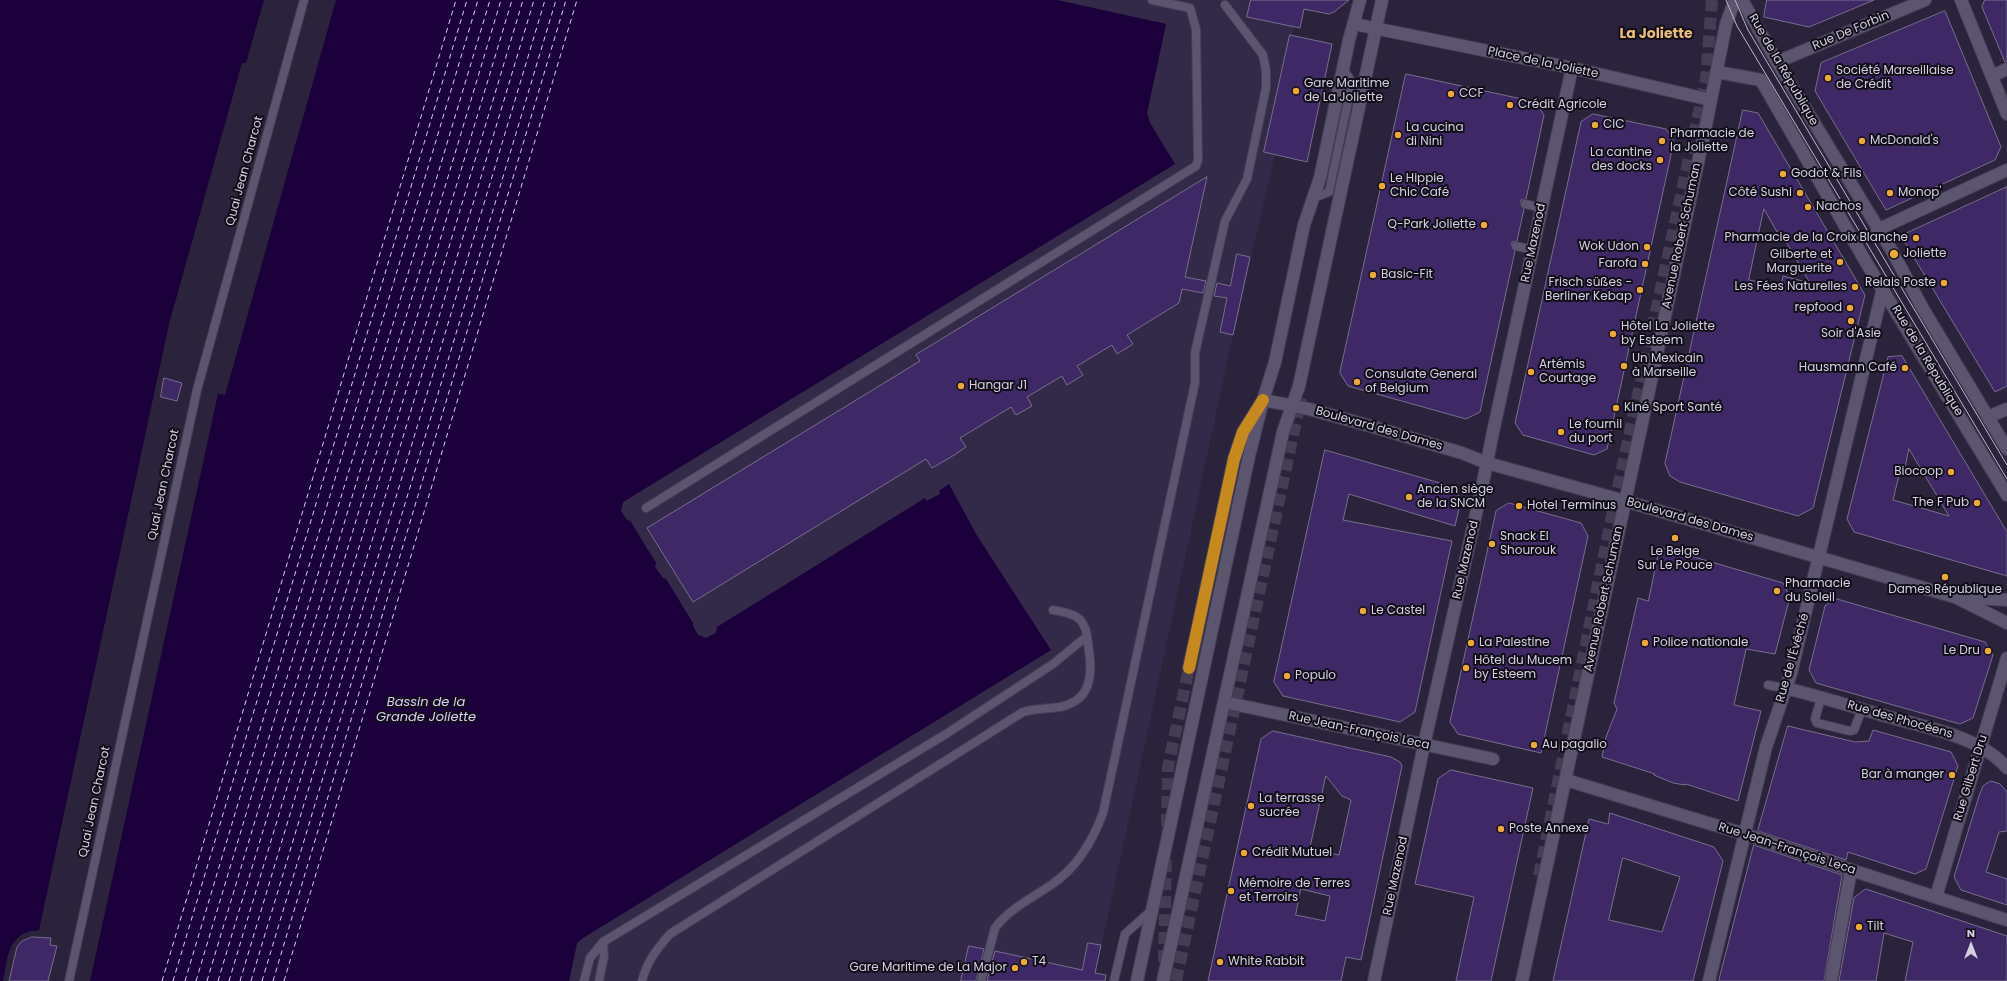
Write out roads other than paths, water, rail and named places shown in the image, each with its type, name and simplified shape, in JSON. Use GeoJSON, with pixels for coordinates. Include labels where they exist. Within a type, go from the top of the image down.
{"type":"FeatureCollection","features":[{"type":"Feature","properties":{"kind":"highway"},"geometry":{"type":"LineString","coordinates":[[1189,668],[1234,459],[1243,432],[1263,400]]}},
{"type":"Feature","properties":{"kind":"street"},"geometry":{"type":"LineString","coordinates":[[1137,981],[1247,464],[1263,400],[1275,362],[1304,225],[1320,178],[1343,69],[1360,0]]}},
{"type":"Feature","properties":{"kind":"street"},"geometry":{"type":"LineString","coordinates":[[1163,981],[1283,432],[1299,386],[1382,0]]}},
{"type":"Feature","properties":{"kind":"street","name":"Avenue Robert Schuman"},"geometry":{"type":"LineString","coordinates":[[1522,981],[1728,16],[1735,0]]}},
{"type":"Feature","properties":{"kind":"street","name":"Rue de la République"},"geometry":{"type":"LineString","coordinates":[[1742,0],[1777,62],[1877,230],[1892,252],[1922,307],[2007,449]]}},
{"type":"Feature","properties":{"kind":"street","name":"Rue De Forbin"},"geometry":{"type":"LineString","coordinates":[[1777,62],[1925,0]]}},
{"type":"Feature","properties":{"kind":"street"},"geometry":{"type":"LineString","coordinates":[[1961,0],[2007,114]]}},
{"type":"Feature","properties":{"kind":"street","name":"Place de la Joliette"},"geometry":{"type":"LineString","coordinates":[[1354,24],[1375,27],[1572,68],[1711,100]]}},
{"type":"Feature","properties":{"kind":"street","name":"Rue Mazenod"},"geometry":{"type":"LineString","coordinates":[[1374,981],[1572,68]]}},
{"type":"Feature","properties":{"kind":"street"},"geometry":{"type":"LineString","coordinates":[[1992,76],[2007,69]]}},
{"type":"Feature","properties":{"kind":"street","name":"Rue de la République"},"geometry":{"type":"LineString","coordinates":[[1717,72],[1761,80],[2007,495]]}},
{"type":"Feature","properties":{"kind":"street"},"geometry":{"type":"LineString","coordinates":[[1877,230],[2007,170]]}},
{"type":"Feature","properties":{"kind":"street","name":"Rue de l'Évêché"},"geometry":{"type":"LineString","coordinates":[[1709,981],[1743,834],[1766,747],[1791,673],[1883,288]]}},
{"type":"Feature","properties":{"kind":"street","name":"Boulevard des Dames"},"geometry":{"type":"LineString","coordinates":[[1263,400],[1293,406],[1370,426],[1462,453],[1487,463],[1625,501],[1955,597],[2007,623]]}},
{"type":"Feature","properties":{"kind":"street"},"geometry":{"type":"LineString","coordinates":[[1988,417],[2007,408]]}},
{"type":"Feature","properties":{"kind":"street","name":"Boulevard des Dames"},"geometry":{"type":"LineString","coordinates":[[1955,597],[2007,600]]}},
{"type":"Feature","properties":{"kind":"street","name":"Rue Gilbert Dru"},"geometry":{"type":"LineString","coordinates":[[1936,897],[2007,658]]}},
{"type":"Feature","properties":{"kind":"street","name":"Rue des Phocéens"},"geometry":{"type":"LineString","coordinates":[[1785,688],[1961,738],[1999,758],[2007,768]]}},
{"type":"Feature","properties":{"kind":"street","name":"Rue Jean-François Leca"},"geometry":{"type":"LineString","coordinates":[[1224,702],[1493,759]]}},
{"type":"Feature","properties":{"kind":"street","name":"Rue Jean-François Leca"},"geometry":{"type":"LineString","coordinates":[[1566,780],[1743,834],[2007,920]]}},
{"type":"Feature","properties":{"kind":"street"},"geometry":{"type":"LineString","coordinates":[[1831,981],[1850,870]]}},
{"type":"Feature","properties":{"kind":"lane","name":"Quai Jean Charcot"},"geometry":{"type":"LineString","coordinates":[[69,981],[197,390],[304,0]]}},
{"type":"Feature","properties":{"kind":"lane"},"geometry":{"type":"LineString","coordinates":[[646,508],[1196,166],[1198,160],[1196,29],[1190,8],[1152,0]]}},
{"type":"Feature","properties":{"kind":"lane"},"geometry":{"type":"LineString","coordinates":[[981,981],[988,948],[997,924],[1014,910],[1062,877],[1091,841],[1103,813],[1195,383],[1195,353],[1225,221],[1247,178],[1266,88],[1263,55],[1225,5]]}},
{"type":"Feature","properties":{"kind":"lane"},"geometry":{"type":"LineString","coordinates":[[1525,204],[1542,208]]}},
{"type":"Feature","properties":{"kind":"lane"},"geometry":{"type":"LineString","coordinates":[[1516,246],[1533,250]]}},
{"type":"Feature","properties":{"kind":"lane"},"geometry":{"type":"LineString","coordinates":[[642,981],[653,952],[670,934],[1023,712],[1033,709],[1059,707],[1072,703],[1084,693],[1090,680],[1091,667],[1086,626],[1080,618],[1068,612],[1053,610]]}},
{"type":"Feature","properties":{"kind":"lane"},"geometry":{"type":"LineString","coordinates":[[584,981],[590,958],[603,942],[946,734],[1053,664],[1087,636]]}},
{"type":"Feature","properties":{"kind":"lane"},"geometry":{"type":"LineString","coordinates":[[1768,684],[1785,688]]}},
{"type":"Feature","properties":{"kind":"lane"},"geometry":{"type":"LineString","coordinates":[[1821,698],[1815,719],[1817,723],[1850,731],[1854,730],[1862,709]]}},
{"type":"Feature","properties":{"kind":"lane"},"geometry":{"type":"LineString","coordinates":[[1114,981],[1125,934],[1152,910]]}},
{"type":"Feature","properties":{"kind":"lane"},"geometry":{"type":"LineString","coordinates":[[599,981],[604,956],[603,942]]}},
{"type":"Feature","properties":{"kind":"water"},"geometry":{"type":"Polygon","coordinates":[[[0,0],[264,0],[246,63],[242,63],[169,324],[39,930],[21,935],[15,940],[8,954],[3,981],[0,981],[0,0]]]}},
{"type":"Feature","properties":{"kind":"water","name":"Bassin de la Grande Joliette"},"geometry":{"type":"Polygon","coordinates":[[[336,0],[1057,0],[1166,24],[1147,113],[1150,123],[1175,164],[623,502],[621,511],[627,520],[630,521],[656,563],[655,567],[663,578],[666,579],[693,623],[698,635],[706,638],[716,633],[717,627],[925,498],[927,501],[940,494],[939,491],[949,484],[976,534],[1051,650],[583,938],[577,943],[569,981],[90,981],[218,394],[225,395],[336,0]]]}},
{"type":"Feature","properties":{"kind":"tunnel"},"geometry":{"type":"LineString","coordinates":[[1539,876],[1611,520],[1706,79],[1712,0]]}},
{"type":"Feature","properties":{"kind":"tunnel"},"geometry":{"type":"LineString","coordinates":[[1176,981],[1301,398]]}},
{"type":"Feature","properties":{"kind":"tunnel"},"geometry":{"type":"LineString","coordinates":[[1167,826],[1168,767],[1189,668]]}},
{"type":"Feature","properties":{"kind":"tunnel"},"geometry":{"type":"LineString","coordinates":[[1164,962],[1166,859]]}},
{"type":"Feature","properties":{"kind":"tram line"},"geometry":{"type":"LineString","coordinates":[[1726,0],[1737,26],[2007,479]]}},
{"type":"Feature","properties":{"kind":"tram line"},"geometry":{"type":"LineString","coordinates":[[1735,0],[1748,30],[2007,465]]}},
{"type":"Feature","properties":{"kind":"place","name":"Société Marseillaise de Crédit"},"geometry":{"type":"Point","coordinates":[1828,78]}},
{"type":"Feature","properties":{"kind":"place","name":"Gare Maritime de La Joliette"},"geometry":{"type":"Point","coordinates":[1296,91]}},
{"type":"Feature","properties":{"kind":"place","name":"CCF"},"geometry":{"type":"Point","coordinates":[1451,94]}},
{"type":"Feature","properties":{"kind":"place","name":"Crédit Agricole"},"geometry":{"type":"Point","coordinates":[1510,105]}},
{"type":"Feature","properties":{"kind":"place","name":"CIC"},"geometry":{"type":"Point","coordinates":[1595,125]}},
{"type":"Feature","properties":{"kind":"place","name":"La cucina di Nini"},"geometry":{"type":"Point","coordinates":[1398,135]}},
{"type":"Feature","properties":{"kind":"place","name":"Pharmacie de la Joliette"},"geometry":{"type":"Point","coordinates":[1662,141]}},
{"type":"Feature","properties":{"kind":"place","name":"McDonald's"},"geometry":{"type":"Point","coordinates":[1862,141]}},
{"type":"Feature","properties":{"kind":"place","name":"La cantine des docks"},"geometry":{"type":"Point","coordinates":[1660,160]}},
{"type":"Feature","properties":{"kind":"place","name":"Godot & Fils"},"geometry":{"type":"Point","coordinates":[1783,174]}},
{"type":"Feature","properties":{"kind":"place","name":"Le Hippie Chic Café"},"geometry":{"type":"Point","coordinates":[1382,186]}},
{"type":"Feature","properties":{"kind":"place","name":"Côté Sushi"},"geometry":{"type":"Point","coordinates":[1800,193]}},
{"type":"Feature","properties":{"kind":"place","name":"Monop'"},"geometry":{"type":"Point","coordinates":[1890,193]}},
{"type":"Feature","properties":{"kind":"place","name":"Nachos"},"geometry":{"type":"Point","coordinates":[1808,207]}},
{"type":"Feature","properties":{"kind":"place","name":"Q-Park Joliette"},"geometry":{"type":"Point","coordinates":[1484,225]}},
{"type":"Feature","properties":{"kind":"place","name":"Pharmacie de la Croix Blanche"},"geometry":{"type":"Point","coordinates":[1916,238]}},
{"type":"Feature","properties":{"kind":"place","name":"Wok Udon"},"geometry":{"type":"Point","coordinates":[1647,247]}},
{"type":"Feature","properties":{"kind":"place","name":"Joliette"},"geometry":{"type":"Point","coordinates":[1894,254]}},
{"type":"Feature","properties":{"kind":"place","name":"Gilberte et Marguerite"},"geometry":{"type":"Point","coordinates":[1840,262]}},
{"type":"Feature","properties":{"kind":"place","name":"Farofa"},"geometry":{"type":"Point","coordinates":[1645,264]}},
{"type":"Feature","properties":{"kind":"place","name":"Basic-Fit"},"geometry":{"type":"Point","coordinates":[1373,275]}},
{"type":"Feature","properties":{"kind":"place","name":"Relais Poste"},"geometry":{"type":"Point","coordinates":[1944,283]}},
{"type":"Feature","properties":{"kind":"place","name":"Les Fées Naturelles"},"geometry":{"type":"Point","coordinates":[1855,287]}},
{"type":"Feature","properties":{"kind":"place","name":"Frisch süßes - Berliner Kebap"},"geometry":{"type":"Point","coordinates":[1640,290]}},
{"type":"Feature","properties":{"kind":"place","name":"repfood"},"geometry":{"type":"Point","coordinates":[1850,308]}},
{"type":"Feature","properties":{"kind":"place","name":"Soir d'Asie"},"geometry":{"type":"Point","coordinates":[1851,321]}},
{"type":"Feature","properties":{"kind":"place","name":"Hôtel La Joliette by Esteem"},"geometry":{"type":"Point","coordinates":[1613,334]}},
{"type":"Feature","properties":{"kind":"place","name":"Un Mexicain à Marseille"},"geometry":{"type":"Point","coordinates":[1624,366]}},
{"type":"Feature","properties":{"kind":"place","name":"Hausmann Café"},"geometry":{"type":"Point","coordinates":[1905,368]}},
{"type":"Feature","properties":{"kind":"place","name":"Artémis Courtage"},"geometry":{"type":"Point","coordinates":[1531,372]}},
{"type":"Feature","properties":{"kind":"place","name":"Consulate General of Belgium"},"geometry":{"type":"Point","coordinates":[1357,382]}},
{"type":"Feature","properties":{"kind":"place","name":"Hangar J1"},"geometry":{"type":"Point","coordinates":[961,386]}},
{"type":"Feature","properties":{"kind":"place","name":"Kiné Sport Santé"},"geometry":{"type":"Point","coordinates":[1616,408]}},
{"type":"Feature","properties":{"kind":"place","name":"Le fournil du port"},"geometry":{"type":"Point","coordinates":[1561,432]}},
{"type":"Feature","properties":{"kind":"place","name":"Biocoop"},"geometry":{"type":"Point","coordinates":[1951,472]}},
{"type":"Feature","properties":{"kind":"place","name":"Ancien siège de la SNCM"},"geometry":{"type":"Point","coordinates":[1409,497]}},
{"type":"Feature","properties":{"kind":"place","name":"The F Pub"},"geometry":{"type":"Point","coordinates":[1977,503]}},
{"type":"Feature","properties":{"kind":"place","name":"Hotel Terminus"},"geometry":{"type":"Point","coordinates":[1519,506]}},
{"type":"Feature","properties":{"kind":"place","name":"Le Belge Sur Le Pouce"},"geometry":{"type":"Point","coordinates":[1675,538]}},
{"type":"Feature","properties":{"kind":"place","name":"Snack El Shourouk"},"geometry":{"type":"Point","coordinates":[1492,544]}},
{"type":"Feature","properties":{"kind":"place","name":"Dames République"},"geometry":{"type":"Point","coordinates":[1945,577]}},
{"type":"Feature","properties":{"kind":"place","name":"Pharmacie du Soleil"},"geometry":{"type":"Point","coordinates":[1777,591]}},
{"type":"Feature","properties":{"kind":"place","name":"Le Castel"},"geometry":{"type":"Point","coordinates":[1363,611]}},
{"type":"Feature","properties":{"kind":"place","name":"La Palestine"},"geometry":{"type":"Point","coordinates":[1471,643]}},
{"type":"Feature","properties":{"kind":"place","name":"Police nationale"},"geometry":{"type":"Point","coordinates":[1645,643]}},
{"type":"Feature","properties":{"kind":"place","name":"Le Dru"},"geometry":{"type":"Point","coordinates":[1988,651]}},
{"type":"Feature","properties":{"kind":"place","name":"Hôtel du Mucem by Esteem"},"geometry":{"type":"Point","coordinates":[1466,668]}},
{"type":"Feature","properties":{"kind":"place","name":"Populo"},"geometry":{"type":"Point","coordinates":[1287,676]}},
{"type":"Feature","properties":{"kind":"place","name":"Au pagalio"},"geometry":{"type":"Point","coordinates":[1534,745]}},
{"type":"Feature","properties":{"kind":"place","name":"Bar à manger"},"geometry":{"type":"Point","coordinates":[1952,775]}},
{"type":"Feature","properties":{"kind":"place","name":"La terrasse sucrée"},"geometry":{"type":"Point","coordinates":[1251,806]}},
{"type":"Feature","properties":{"kind":"place","name":"Poste Annexe"},"geometry":{"type":"Point","coordinates":[1501,829]}},
{"type":"Feature","properties":{"kind":"place","name":"Crédit Mutuel"},"geometry":{"type":"Point","coordinates":[1244,853]}},
{"type":"Feature","properties":{"kind":"place","name":"Mémoire de Terres et Terroirs"},"geometry":{"type":"Point","coordinates":[1231,891]}},
{"type":"Feature","properties":{"kind":"place","name":"Tilt"},"geometry":{"type":"Point","coordinates":[1859,927]}},
{"type":"Feature","properties":{"kind":"place","name":"T4"},"geometry":{"type":"Point","coordinates":[1024,962]}},
{"type":"Feature","properties":{"kind":"place","name":"White Rabbit"},"geometry":{"type":"Point","coordinates":[1220,962]}},
{"type":"Feature","properties":{"kind":"place","name":"Gare Maritime de La Major"},"geometry":{"type":"Point","coordinates":[1015,968]}},
{"type":"Feature","properties":{"kind":"district","name":"La Joliette"},"geometry":{"type":"Point","coordinates":[1656,34]}}]}
